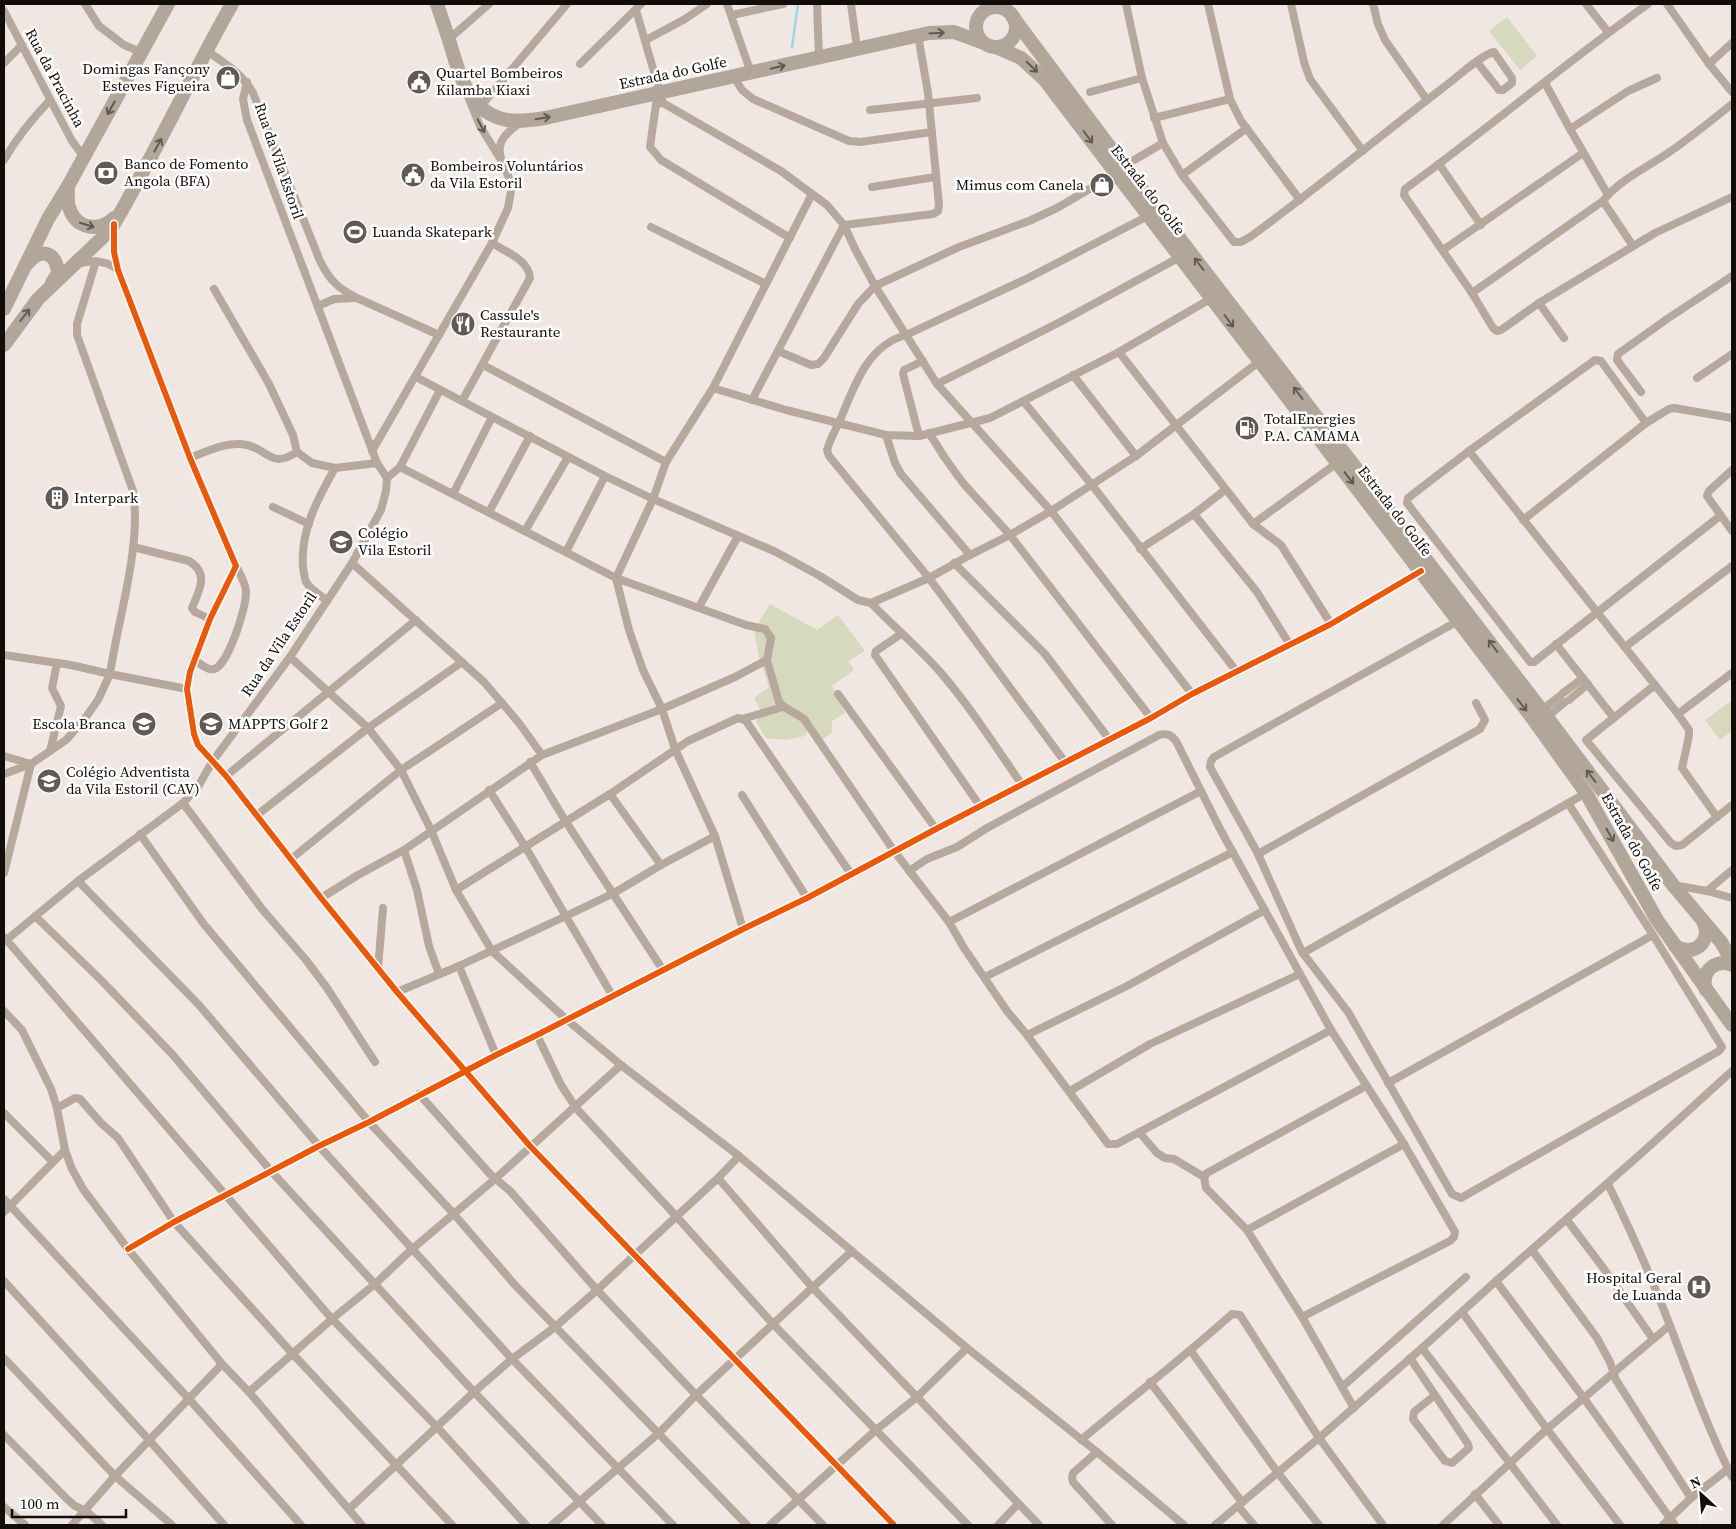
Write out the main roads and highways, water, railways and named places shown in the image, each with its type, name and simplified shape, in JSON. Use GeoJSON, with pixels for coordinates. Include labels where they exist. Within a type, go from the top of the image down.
{"type":"FeatureCollection","features":[{"type":"Feature","properties":{"kind":"highway"},"geometry":{"type":"LineString","coordinates":[[4,309],[48,219],[168,4]]}},
{"type":"Feature","properties":{"kind":"highway"},"geometry":{"type":"LineString","coordinates":[[4,344],[25,315],[49,288],[103,237],[114,224],[232,4]]}},
{"type":"Feature","properties":{"kind":"highway","name":"Estrada do Golfe"},"geometry":{"type":"LineString","coordinates":[[437,4],[463,83],[471,98],[480,107],[504,119],[545,118],[661,98],[734,77],[918,35],[954,32],[1021,58],[1044,79],[1120,170],[1544,714],[1673,885],[1721,942],[1732,960]]}},
{"type":"Feature","properties":{"kind":"highway"},"geometry":{"type":"LineString","coordinates":[[994,8],[1006,9],[1016,27],[1015,33],[1008,43],[991,45],[980,38],[977,32],[978,19],[988,10],[994,8]]}},
{"type":"Feature","properties":{"kind":"highway","name":"Estrada do Golfe"},"geometry":{"type":"LineString","coordinates":[[1006,9],[1120,170],[1148,216],[1555,748],[1586,793],[1658,920],[1732,1025]]}},
{"type":"Feature","properties":{"kind":"highway"},"geometry":{"type":"LineString","coordinates":[[68,186],[68,206],[74,217],[81,224],[98,227],[106,224],[114,218],[126,203]]}},
{"type":"Feature","properties":{"kind":"highway"},"geometry":{"type":"LineString","coordinates":[[23,269],[32,258],[41,254],[49,254],[55,259],[58,273],[49,288]]}},
{"type":"Feature","properties":{"kind":"highway"},"geometry":{"type":"LineString","coordinates":[[1676,946],[1683,950],[1700,946],[1706,933],[1703,921]]}},
{"type":"Feature","properties":{"kind":"highway"},"geometry":{"type":"LineString","coordinates":[[1707,990],[1704,978],[1710,968],[1722,963],[1732,966]]}},
{"type":"Feature","properties":{"kind":"waterway"},"geometry":{"type":"LineString","coordinates":[[792,47],[798,4]]}},
{"type":"Feature","properties":{"kind":"place","name":"Domingas Fançony Esteves Figueira"},"geometry":{"type":"Point","coordinates":[228,78]}},
{"type":"Feature","properties":{"kind":"place","name":"Quartel Bombeiros Kilamba Kiaxi"},"geometry":{"type":"Point","coordinates":[419,82]}},
{"type":"Feature","properties":{"kind":"place","name":"Banco de Fomento Angola (BFA)"},"geometry":{"type":"Point","coordinates":[106,173]}},
{"type":"Feature","properties":{"kind":"place","name":"Bombeiros Voluntários da Vila Estoril"},"geometry":{"type":"Point","coordinates":[413,175]}},
{"type":"Feature","properties":{"kind":"place","name":"Mimus com Canela"},"geometry":{"type":"Point","coordinates":[1102,185]}},
{"type":"Feature","properties":{"kind":"place","name":"Luanda Skatepark"},"geometry":{"type":"Point","coordinates":[355,232]}},
{"type":"Feature","properties":{"kind":"place","name":"Cassule's Restaurante"},"geometry":{"type":"Point","coordinates":[463,324]}},
{"type":"Feature","properties":{"kind":"place","name":"TotalEnergies P.A. CAMAMA"},"geometry":{"type":"Point","coordinates":[1247,428]}},
{"type":"Feature","properties":{"kind":"place","name":"Interpark"},"geometry":{"type":"Point","coordinates":[57,498]}},
{"type":"Feature","properties":{"kind":"place","name":"Colégio Vila Estoril"},"geometry":{"type":"Point","coordinates":[341,542]}},
{"type":"Feature","properties":{"kind":"place","name":"Escola Branca"},"geometry":{"type":"Point","coordinates":[144,724]}},
{"type":"Feature","properties":{"kind":"place","name":"MAPPTS Golf 2"},"geometry":{"type":"Point","coordinates":[211,724]}},
{"type":"Feature","properties":{"kind":"place","name":"Colégio Adventista da Vila Estoril (CAV)"},"geometry":{"type":"Point","coordinates":[49,781]}},
{"type":"Feature","properties":{"kind":"place","name":"Hospital Geral de Luanda"},"geometry":{"type":"Point","coordinates":[1699,1287]}}]}
